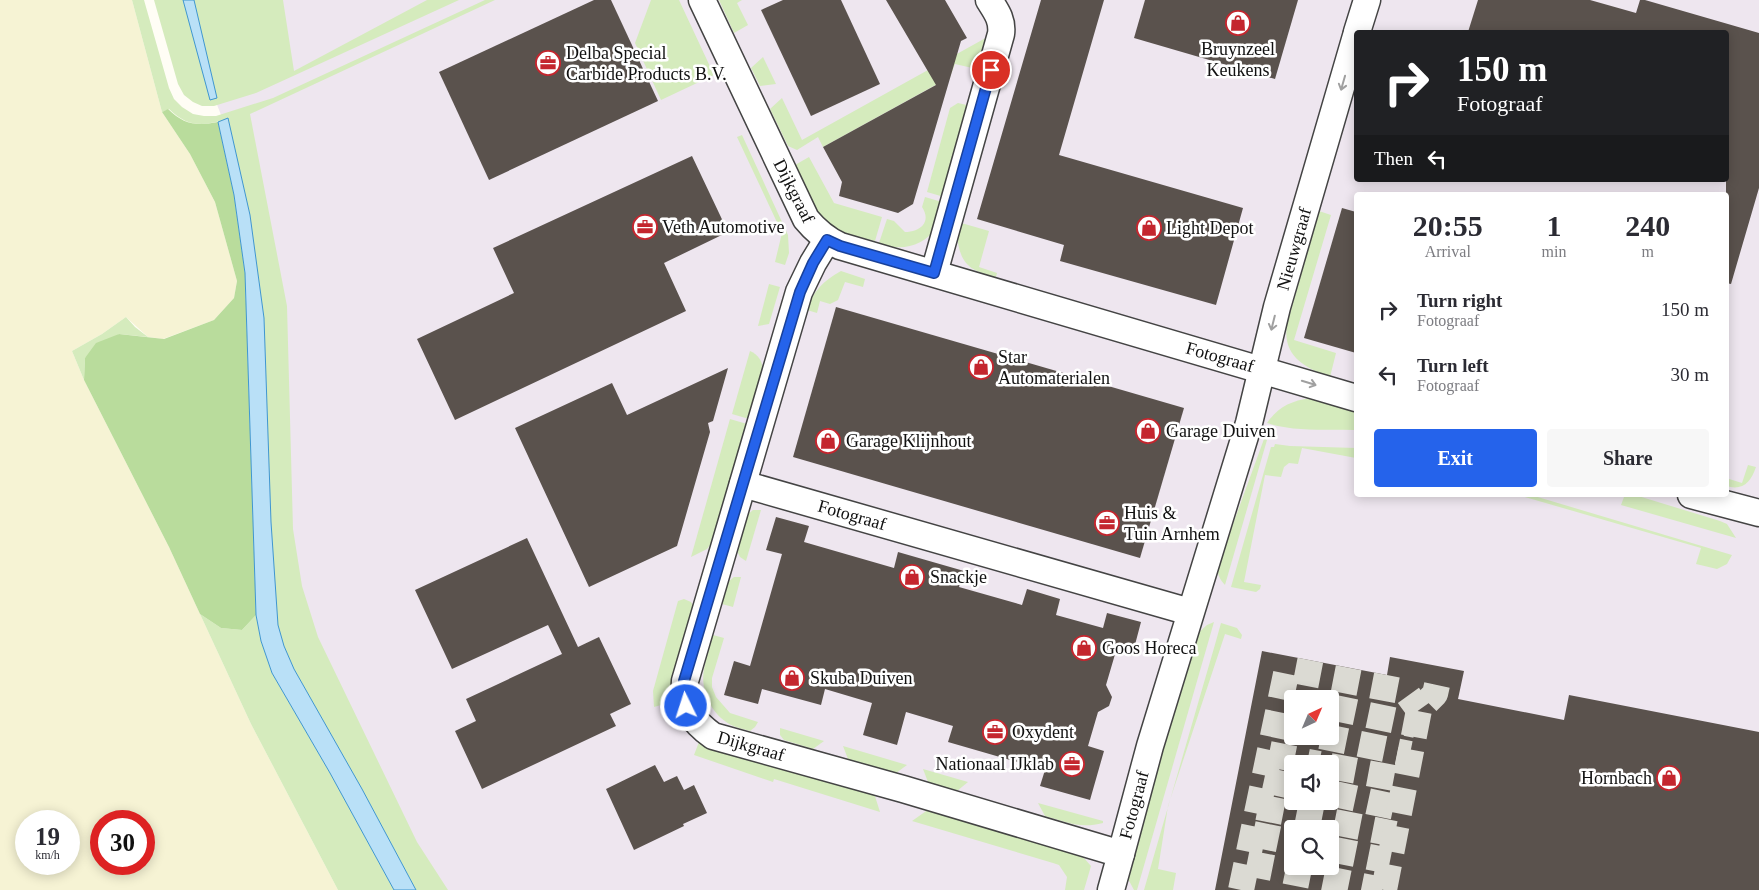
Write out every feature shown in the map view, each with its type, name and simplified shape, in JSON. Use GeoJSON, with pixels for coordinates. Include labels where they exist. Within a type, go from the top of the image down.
{"type":"FeatureCollection","features":[{"type":"Feature","properties":{"kind":"street","name":"Dijkgraaf"},"geometry":{"type":"LineString","coordinates":[[702,0],[806,219],[827,240],[813,263],[800,292],[684,681],[686,706],[701,727],[713,736],[903,789],[1121,854]]}},
{"type":"Feature","properties":{"kind":"street"},"geometry":{"type":"LineString","coordinates":[[934,273],[1001,34],[1000,18],[989,0]]}},
{"type":"Feature","properties":{"kind":"street"},"geometry":{"type":"LineString","coordinates":[[1358,30],[1367,0]]}},
{"type":"Feature","properties":{"kind":"street","name":"Nieuwgraaf"},"geometry":{"type":"LineString","coordinates":[[1262,369],[1277,307],[1354,43]]}},
{"type":"Feature","properties":{"kind":"street","name":"Fotograaf"},"geometry":{"type":"LineString","coordinates":[[827,240],[840,246],[1262,369],[1249,423],[1150,746],[1121,854]]}},
{"type":"Feature","properties":{"kind":"street"},"geometry":{"type":"LineString","coordinates":[[1262,369],[1354,397]]}},
{"type":"Feature","properties":{"kind":"street","name":"Fotograaf"},"geometry":{"type":"LineString","coordinates":[[743,484],[1190,612]]}},
{"type":"Feature","properties":{"kind":"street"},"geometry":{"type":"LineString","coordinates":[[1698,497],[1759,514]]}},
{"type":"Feature","properties":{"kind":"street"},"geometry":{"type":"LineString","coordinates":[[1111,890],[1121,854]]}},
{"type":"Feature","properties":{"kind":"shaded area"},"geometry":{"type":"Polygon","coordinates":[[[0,0],[132,0],[162,112],[190,154],[215,202],[237,281],[234,298],[214,320],[163,339],[148,337],[126,317],[102,334],[72,351],[84,380],[169,547],[251,724],[338,890],[0,890],[0,0]]]}},
{"type":"Feature","properties":{"kind":"shaded area"},"geometry":{"type":"Polygon","coordinates":[[[187,0],[1759,0],[1759,890],[403,890],[280,669],[254,292],[223,120],[214,97],[187,0]]]}},
{"type":"Feature","properties":{"kind":"green space"},"geometry":{"type":"Polygon","coordinates":[[[132,0],[144,0],[169,88],[174,99],[193,114],[216,116],[273,98],[485,0],[495,0],[250,114],[287,306],[293,529],[302,586],[318,637],[417,842],[448,890],[416,890],[362,789],[294,669],[284,646],[278,625],[271,522],[264,318],[250,215],[228,119],[197,124],[183,120],[169,109],[162,112],[132,0]]]}},
{"type":"Feature","properties":{"kind":"green space"},"geometry":{"type":"Polygon","coordinates":[[[154,0],[283,0],[294,71],[427,0],[459,0],[256,93],[214,106],[202,106],[184,95],[178,84],[154,0]]]}},
{"type":"Feature","properties":{"kind":"green space"},"geometry":{"type":"Polygon","coordinates":[[[651,0],[679,0],[714,75],[661,100],[635,43],[651,0]]]}},
{"type":"Feature","properties":{"kind":"green space"},"geometry":{"type":"Polygon","coordinates":[[[719,0],[742,0],[737,3],[748,25],[734,33],[719,0]]]}},
{"type":"Feature","properties":{"kind":"green space"},"geometry":{"type":"Polygon","coordinates":[[[991,35],[981,70],[955,64],[950,77],[823,147],[818,137],[797,150],[788,146],[770,109],[782,98],[802,140],[991,35]]]}},
{"type":"Feature","properties":{"kind":"green space"},"geometry":{"type":"Polygon","coordinates":[[[763,57],[776,84],[760,86],[751,68],[763,57]]]}},
{"type":"Feature","properties":{"kind":"green space"},"geometry":{"type":"Polygon","coordinates":[[[958,103],[971,106],[944,197],[927,192],[950,108],[958,103]]]}},
{"type":"Feature","properties":{"kind":"green space"},"geometry":{"type":"Polygon","coordinates":[[[168,109],[191,123],[218,122],[234,195],[245,273],[256,615],[242,630],[221,628],[200,614],[169,547],[84,380],[85,358],[96,343],[119,334],[164,339],[214,320],[234,298],[237,281],[215,202],[190,154],[162,112],[168,109]]]}},
{"type":"Feature","properties":{"kind":"green space"},"geometry":{"type":"Polygon","coordinates":[[[742,135],[788,235],[789,253],[785,265],[775,262],[782,233],[737,137],[742,135]]]}},
{"type":"Feature","properties":{"kind":"green space"},"geometry":{"type":"Polygon","coordinates":[[[809,157],[834,203],[882,217],[875,241],[841,231],[824,219],[812,202],[795,165],[809,157]]]}},
{"type":"Feature","properties":{"kind":"green space"},"geometry":{"type":"Polygon","coordinates":[[[925,197],[942,202],[935,228],[928,237],[912,246],[906,247],[892,247],[879,243],[887,219],[894,221],[905,232],[910,232],[923,225],[926,217],[922,207],[925,197]]]}},
{"type":"Feature","properties":{"kind":"green space"},"geometry":{"type":"Polygon","coordinates":[[[1319,211],[1331,215],[1294,340],[1336,353],[1330,377],[1312,369],[1297,359],[1288,344],[1286,335],[1287,324],[1319,211]]]}},
{"type":"Feature","properties":{"kind":"green space"},"geometry":{"type":"Polygon","coordinates":[[[958,222],[989,231],[979,267],[997,273],[996,277],[977,271],[966,263],[958,243],[958,222]]]}},
{"type":"Feature","properties":{"kind":"green space"},"geometry":{"type":"Polygon","coordinates":[[[841,271],[865,279],[863,287],[845,282],[838,300],[830,304],[820,301],[817,313],[807,310],[812,297],[820,287],[841,271]]]}},
{"type":"Feature","properties":{"kind":"green space"},"geometry":{"type":"Polygon","coordinates":[[[769,284],[780,287],[769,324],[758,326],[769,284]]]}},
{"type":"Feature","properties":{"kind":"green space"},"geometry":{"type":"Polygon","coordinates":[[[126,317],[148,337],[119,334],[85,358],[84,380],[72,351],[102,334],[126,317]]]}},
{"type":"Feature","properties":{"kind":"green space"},"geometry":{"type":"Polygon","coordinates":[[[750,351],[760,359],[763,370],[749,419],[732,414],[750,351]]]}},
{"type":"Feature","properties":{"kind":"green space"},"geometry":{"type":"Polygon","coordinates":[[[1310,398],[1354,409],[1354,430],[1299,429],[1267,423],[1280,409],[1297,401],[1310,398]]]}},
{"type":"Feature","properties":{"kind":"green space"},"geometry":{"type":"Polygon","coordinates":[[[730,419],[747,424],[714,540],[707,549],[691,557],[730,419]]]}},
{"type":"Feature","properties":{"kind":"green space"},"geometry":{"type":"Polygon","coordinates":[[[1264,439],[1267,440],[1225,585],[1217,568],[1264,439]]]}},
{"type":"Feature","properties":{"kind":"green space"},"geometry":{"type":"Polygon","coordinates":[[[1275,444],[1354,448],[1354,458],[1302,448],[1298,464],[1289,463],[1284,467],[1281,477],[1265,475],[1244,582],[1261,585],[1260,589],[1256,592],[1231,587],[1271,447],[1274,447],[1275,444]]]}},
{"type":"Feature","properties":{"kind":"green space"},"geometry":{"type":"Polygon","coordinates":[[[1748,465],[1756,467],[1752,477],[1742,486],[1729,486],[1729,479],[1742,483],[1748,465]]]}},
{"type":"Feature","properties":{"kind":"green space"},"geometry":{"type":"Polygon","coordinates":[[[1525,497],[1538,497],[1732,555],[1727,564],[1717,569],[1696,564],[1701,548],[1525,497]]]}},
{"type":"Feature","properties":{"kind":"green space"},"geometry":{"type":"Polygon","coordinates":[[[1624,497],[1642,497],[1727,524],[1736,538],[1621,505],[1624,497]]]}},
{"type":"Feature","properties":{"kind":"green space"},"geometry":{"type":"Polygon","coordinates":[[[753,510],[761,510],[746,561],[740,557],[737,551],[747,515],[753,510]]]}},
{"type":"Feature","properties":{"kind":"green space"},"geometry":{"type":"Polygon","coordinates":[[[734,577],[741,577],[733,607],[722,604],[728,582],[734,577]]]}},
{"type":"Feature","properties":{"kind":"green space"},"geometry":{"type":"Polygon","coordinates":[[[684,599],[691,602],[694,607],[669,696],[661,705],[654,707],[653,691],[678,601],[684,599]]]}},
{"type":"Feature","properties":{"kind":"green space"},"geometry":{"type":"Polygon","coordinates":[[[200,614],[221,628],[242,630],[256,615],[261,641],[272,673],[330,773],[394,890],[338,890],[251,724],[200,614]]]}},
{"type":"Feature","properties":{"kind":"green space"},"geometry":{"type":"Polygon","coordinates":[[[1214,622],[1137,890],[1134,890],[1127,877],[1196,635],[1207,625],[1214,622]]]}},
{"type":"Feature","properties":{"kind":"green space"},"geometry":{"type":"Polygon","coordinates":[[[1221,623],[1237,628],[1242,635],[1241,639],[1225,634],[1170,799],[1221,623]]]}},
{"type":"Feature","properties":{"kind":"green space"},"geometry":{"type":"Polygon","coordinates":[[[713,635],[724,638],[712,678],[712,687],[716,697],[730,713],[758,722],[750,731],[733,726],[724,720],[708,701],[703,677],[713,635]]]}},
{"type":"Feature","properties":{"kind":"green space"},"geometry":{"type":"Polygon","coordinates":[[[780,728],[824,741],[813,749],[784,740],[780,735],[780,728]]]}},
{"type":"Feature","properties":{"kind":"green space"},"geometry":{"type":"Polygon","coordinates":[[[699,742],[874,793],[880,812],[774,779],[773,782],[694,755],[699,742]]]}},
{"type":"Feature","properties":{"kind":"green space"},"geometry":{"type":"Polygon","coordinates":[[[843,746],[907,765],[896,773],[848,759],[843,746]]]}},
{"type":"Feature","properties":{"kind":"green space"},"geometry":{"type":"Polygon","coordinates":[[[923,769],[968,782],[957,791],[928,782],[923,769]]]}},
{"type":"Feature","properties":{"kind":"green space"},"geometry":{"type":"Polygon","coordinates":[[[1038,803],[1103,821],[1103,823],[1080,825],[1045,816],[1038,803]]]}},
{"type":"Feature","properties":{"kind":"green space"},"geometry":{"type":"Polygon","coordinates":[[[1168,808],[1158,869],[1176,873],[1173,890],[1144,890],[1168,808]]]}},
{"type":"Feature","properties":{"kind":"green space"},"geometry":{"type":"Polygon","coordinates":[[[929,809],[1076,852],[1091,866],[1084,890],[1065,890],[1067,877],[1059,865],[912,821],[929,809]]]}},
{"type":"Feature","properties":{"kind":"water"},"geometry":{"type":"Polygon","coordinates":[[[183,0],[194,0],[217,98],[210,100],[183,0]]]}},
{"type":"Feature","properties":{"kind":"water"},"geometry":{"type":"Polygon","coordinates":[[[228,118],[250,215],[264,318],[271,522],[278,625],[284,646],[294,669],[362,789],[416,890],[394,890],[330,773],[272,673],[261,641],[256,615],[245,273],[234,195],[218,122],[228,118]]]}},
{"type":"Feature","properties":{"kind":"building"},"geometry":{"type":"Polygon","coordinates":[[[594,0],[611,0],[658,101],[489,180],[439,72],[594,0]]]}},
{"type":"Feature","properties":{"kind":"building"},"geometry":{"type":"Polygon","coordinates":[[[783,0],[841,0],[880,84],[811,116],[761,10],[783,0]]]}},
{"type":"Feature","properties":{"kind":"building"},"geometry":{"type":"Polygon","coordinates":[[[886,0],[945,0],[967,38],[961,41],[913,204],[898,213],[839,196],[842,182],[823,147],[936,85],[886,0]]]}},
{"type":"Feature","properties":{"kind":"building"},"geometry":{"type":"Polygon","coordinates":[[[1041,0],[1104,0],[1059,155],[1243,208],[1216,305],[1060,261],[1064,245],[977,219],[1041,0]]]}},
{"type":"Feature","properties":{"kind":"building"},"geometry":{"type":"Polygon","coordinates":[[[1145,0],[1298,0],[1275,79],[1134,38],[1145,0]]]}},
{"type":"Feature","properties":{"kind":"building"},"geometry":{"type":"Polygon","coordinates":[[[1478,0],[1590,0],[1636,13],[1640,0],[1645,0],[1759,33],[1759,188],[1731,284],[1729,284],[1729,192],[1726,192],[1726,182],[1729,182],[1729,30],[1469,30],[1478,0]]]}},
{"type":"Feature","properties":{"kind":"building"},"geometry":{"type":"Polygon","coordinates":[[[692,156],[728,232],[664,263],[686,311],[455,420],[417,339],[514,293],[493,248],[692,156]]]}},
{"type":"Feature","properties":{"kind":"building"},"geometry":{"type":"Polygon","coordinates":[[[1342,208],[1354,211],[1354,352],[1304,338],[1342,208]]]}},
{"type":"Feature","properties":{"kind":"building"},"geometry":{"type":"Polygon","coordinates":[[[836,307],[1184,408],[1140,558],[793,457],[836,307]]]}},
{"type":"Feature","properties":{"kind":"building"},"geometry":{"type":"Polygon","coordinates":[[[728,368],[713,421],[708,423],[710,432],[677,546],[589,587],[515,428],[612,383],[627,415],[728,368]]]}},
{"type":"Feature","properties":{"kind":"building"},"geometry":{"type":"Polygon","coordinates":[[[776,517],[809,526],[804,542],[894,568],[898,552],[964,571],[959,587],[1022,605],[1027,589],[1060,599],[1056,615],[1103,628],[1107,613],[1141,622],[1132,656],[1116,651],[1106,685],[1112,697],[1109,706],[1098,712],[1088,746],[1104,751],[1090,800],[1040,786],[1045,770],[948,742],[953,726],[906,712],[897,745],[863,735],[872,703],[825,689],[821,705],[762,689],[758,704],[724,695],[734,661],[750,666],[782,554],[766,550],[776,517]]]}},
{"type":"Feature","properties":{"kind":"building"},"geometry":{"type":"Polygon","coordinates":[[[527,538],[578,647],[599,637],[631,704],[610,714],[616,726],[482,789],[455,731],[476,721],[466,699],[562,654],[548,625],[452,669],[415,590],[527,538]]]}},
{"type":"Feature","properties":{"kind":"building"},"geometry":{"type":"Polygon","coordinates":[[[1262,651],[1387,675],[1390,657],[1464,671],[1458,699],[1564,720],[1569,695],[1759,732],[1759,890],[1215,890],[1262,651]]]}},
{"type":"Feature","properties":{"kind":"building"},"geometry":{"type":"Polygon","coordinates":[[[655,765],[664,782],[677,776],[684,790],[694,785],[707,813],[634,850],[606,789],[655,765]]]}},
{"type":"Feature","properties":{"kind":"tunnel"},"geometry":{"type":"LineString","coordinates":[[1241,890],[1287,669],[1406,692],[1419,710]]}},
{"type":"Feature","properties":{"kind":"tunnel"},"geometry":{"type":"LineString","coordinates":[[1384,890],[1419,710],[1435,694],[1437,685]]}},
{"type":"Feature","properties":{"kind":"tunnel"},"geometry":{"type":"LineString","coordinates":[[1339,709],[1416,725]]}},
{"type":"Feature","properties":{"kind":"tunnel"},"geometry":{"type":"LineString","coordinates":[[1339,740],[1410,754]]}},
{"type":"Feature","properties":{"kind":"tunnel"},"geometry":{"type":"LineString","coordinates":[[1269,754],[1284,757]]}},
{"type":"Feature","properties":{"kind":"tunnel"},"geometry":{"type":"LineString","coordinates":[[1339,768],[1405,780]]}},
{"type":"Feature","properties":{"kind":"tunnel"},"geometry":{"type":"LineString","coordinates":[[1264,780],[1284,784]]}},
{"type":"Feature","properties":{"kind":"tunnel"},"geometry":{"type":"LineString","coordinates":[[1339,795],[1400,808]]}},
{"type":"Feature","properties":{"kind":"tunnel"},"geometry":{"type":"LineString","coordinates":[[1258,807],[1395,834]]}},
{"type":"Feature","properties":{"kind":"tunnel"},"geometry":{"type":"LineString","coordinates":[[1253,834],[1284,840]]}},
{"type":"Feature","properties":{"kind":"tunnel"},"geometry":{"type":"LineString","coordinates":[[1339,851],[1390,861]]}},
{"type":"Feature","properties":{"kind":"tunnel"},"geometry":{"type":"LineString","coordinates":[[1247,863],[1382,890]]}},
{"type":"Feature","properties":{"kind":"place","name":"Bruynzeel Keukens"},"geometry":{"type":"Point","coordinates":[1238,23]}},
{"type":"Feature","properties":{"kind":"place","name":"Delba Special Carbide Products B.V."},"geometry":{"type":"Point","coordinates":[548,63]}},
{"type":"Feature","properties":{"kind":"place","name":"Veth Automotive"},"geometry":{"type":"Point","coordinates":[645,227]}},
{"type":"Feature","properties":{"kind":"place","name":"Light Depot"},"geometry":{"type":"Point","coordinates":[1149,228]}},
{"type":"Feature","properties":{"kind":"place","name":"Star Automaterialen"},"geometry":{"type":"Point","coordinates":[981,367]}},
{"type":"Feature","properties":{"kind":"place","name":"Garage Duiven"},"geometry":{"type":"Point","coordinates":[1148,431]}},
{"type":"Feature","properties":{"kind":"place","name":"Garage Klijnhout"},"geometry":{"type":"Point","coordinates":[828,441]}},
{"type":"Feature","properties":{"kind":"place","name":"Huis & Tuin Arnhem"},"geometry":{"type":"Point","coordinates":[1107,523]}},
{"type":"Feature","properties":{"kind":"place","name":"Snackje"},"geometry":{"type":"Point","coordinates":[912,577]}},
{"type":"Feature","properties":{"kind":"place","name":"Goos Horeca"},"geometry":{"type":"Point","coordinates":[1084,648]}},
{"type":"Feature","properties":{"kind":"place","name":"Skuba Duiven"},"geometry":{"type":"Point","coordinates":[792,678]}},
{"type":"Feature","properties":{"kind":"place","name":"Oxydent"},"geometry":{"type":"Point","coordinates":[995,732]}},
{"type":"Feature","properties":{"kind":"place","name":"Nationaal IJklab"},"geometry":{"type":"Point","coordinates":[1072,764]}},
{"type":"Feature","properties":{"kind":"place","name":"Hornbach"},"geometry":{"type":"Point","coordinates":[1669,778]}},
{"type":"Feature","properties":{"kind":"route"},"geometry":{"type":"LineString","coordinates":[[686,706],[684,681],[800,292],[813,263],[827,240],[840,246],[934,273],[991,70]]}}]}
